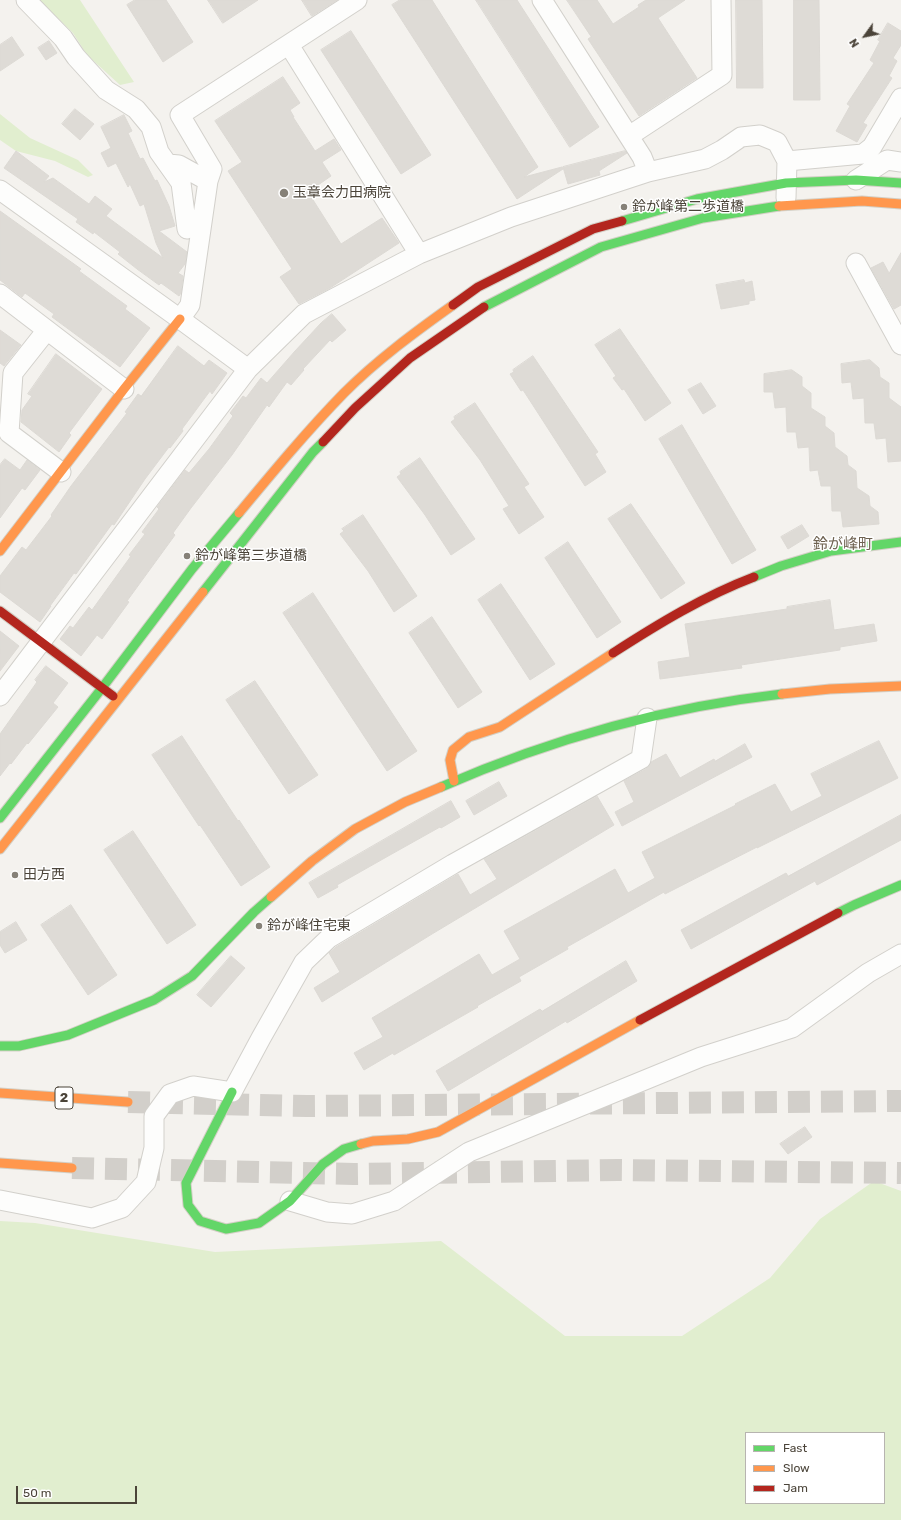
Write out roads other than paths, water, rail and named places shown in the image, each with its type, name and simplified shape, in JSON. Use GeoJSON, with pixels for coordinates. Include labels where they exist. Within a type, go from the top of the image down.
{"type":"FeatureCollection","features":[{"type":"Feature","properties":{"kind":"main road"},"geometry":{"type":"LineString","coordinates":[[0,818],[102,688],[192,569],[297,443],[345,392],[402,341],[478,287],[593,229],[697,199],[786,183],[856,180],[901,183]]}},
{"type":"Feature","properties":{"kind":"main road"},"geometry":{"type":"LineString","coordinates":[[0,849],[312,452],[355,408],[410,358],[490,303],[601,247],[703,218],[786,205],[862,201],[901,204]]}},
{"type":"Feature","properties":{"kind":"main road"},"geometry":{"type":"LineString","coordinates":[[0,552],[124,389],[180,319]]}},
{"type":"Feature","properties":{"kind":"main road"},"geometry":{"type":"LineString","coordinates":[[454,780],[450,760],[453,750],[469,737],[500,727],[658,624],[691,606],[725,588],[781,566],[831,551],[901,542]]}},
{"type":"Feature","properties":{"kind":"main road"},"geometry":{"type":"LineString","coordinates":[[0,611],[118,699]]}},
{"type":"Feature","properties":{"kind":"main road"},"geometry":{"type":"LineString","coordinates":[[0,1046],[19,1046],[68,1035],[154,1000],[192,976],[254,912],[312,861],[355,829],[405,802],[454,780],[510,759],[595,731],[647,718],[746,698],[830,689],[901,686]]}},
{"type":"Feature","properties":{"kind":"main road"},"geometry":{"type":"LineString","coordinates":[[232,1092],[186,1184],[188,1205],[200,1221],[226,1229],[259,1222],[290,1201],[322,1164],[344,1149],[373,1141],[408,1139],[438,1132],[677,999],[847,908],[901,885]]}},
{"type":"Feature","properties":{"kind":"main road","name":"2"},"geometry":{"type":"LineString","coordinates":[[0,1093],[128,1102]]}},
{"type":"Feature","properties":{"kind":"main road"},"geometry":{"type":"LineString","coordinates":[[0,1163],[72,1168]]}},
{"type":"Feature","properties":{"kind":"street"},"geometry":{"type":"LineString","coordinates":[[26,0],[63,38],[76,57],[106,90],[136,109],[151,127],[159,152],[181,183],[187,229]]}},
{"type":"Feature","properties":{"kind":"street"},"geometry":{"type":"LineString","coordinates":[[542,0],[642,157],[648,172]]}},
{"type":"Feature","properties":{"kind":"street"},"geometry":{"type":"LineString","coordinates":[[629,136],[722,75],[721,0]]}},
{"type":"Feature","properties":{"kind":"street"},"geometry":{"type":"LineString","coordinates":[[180,319],[190,305],[208,181],[212,169],[180,116],[354,1]]}},
{"type":"Feature","properties":{"kind":"street"},"geometry":{"type":"LineString","coordinates":[[288,45],[419,254]]}},
{"type":"Feature","properties":{"kind":"street"},"geometry":{"type":"LineString","coordinates":[[787,161],[863,154],[872,147],[901,98]]}},
{"type":"Feature","properties":{"kind":"street"},"geometry":{"type":"LineString","coordinates":[[0,696],[248,369],[304,314],[419,254],[511,217],[648,172],[706,159],[741,137],[760,135],[778,142],[787,161],[786,205]]}},
{"type":"Feature","properties":{"kind":"street"},"geometry":{"type":"LineString","coordinates":[[856,180],[888,160],[901,162]]}},
{"type":"Feature","properties":{"kind":"street"},"geometry":{"type":"LineString","coordinates":[[168,164],[179,165],[208,181]]}},
{"type":"Feature","properties":{"kind":"street"},"geometry":{"type":"LineString","coordinates":[[0,190],[248,369]]}},
{"type":"Feature","properties":{"kind":"street"},"geometry":{"type":"LineString","coordinates":[[856,263],[901,345]]}},
{"type":"Feature","properties":{"kind":"street"},"geometry":{"type":"LineString","coordinates":[[0,294],[124,389]]}},
{"type":"Feature","properties":{"kind":"street"},"geometry":{"type":"LineString","coordinates":[[48,330],[14,373],[9,433],[61,472]]}},
{"type":"Feature","properties":{"kind":"street"},"geometry":{"type":"LineString","coordinates":[[0,1200],[92,1218],[122,1208],[146,1182],[154,1148],[154,1116],[170,1094],[193,1086],[232,1092],[304,962],[329,938],[453,864],[641,758],[647,718]]}},
{"type":"Feature","properties":{"kind":"street"},"geometry":{"type":"LineString","coordinates":[[290,1201],[327,1212],[352,1214],[394,1201],[469,1152],[702,1058],[792,1028],[868,973],[901,954]]}},
{"type":"Feature","properties":{"kind":"tunnel"},"geometry":{"type":"LineString","coordinates":[[128,1102],[307,1106],[901,1101]]}},
{"type":"Feature","properties":{"kind":"tunnel"},"geometry":{"type":"LineString","coordinates":[[72,1168],[354,1174],[618,1170],[901,1173]]}},
{"type":"Feature","properties":{"kind":"place","name":"玉章会力田病院"},"geometry":{"type":"Point","coordinates":[284,193]}},
{"type":"Feature","properties":{"kind":"place","name":"鈴が峰第二歩道橋"},"geometry":{"type":"Point","coordinates":[624,207]}},
{"type":"Feature","properties":{"kind":"place","name":"鈴が峰第三歩道橋"},"geometry":{"type":"Point","coordinates":[187,556]}},
{"type":"Feature","properties":{"kind":"place","name":"田方西"},"geometry":{"type":"Point","coordinates":[15,875]}},
{"type":"Feature","properties":{"kind":"place","name":"鈴が峰住宅東"},"geometry":{"type":"Point","coordinates":[259,926]}},
{"type":"Feature","properties":{"kind":"district","name":"鈴が峰町"},"geometry":{"type":"Point","coordinates":[843,545]}}]}
